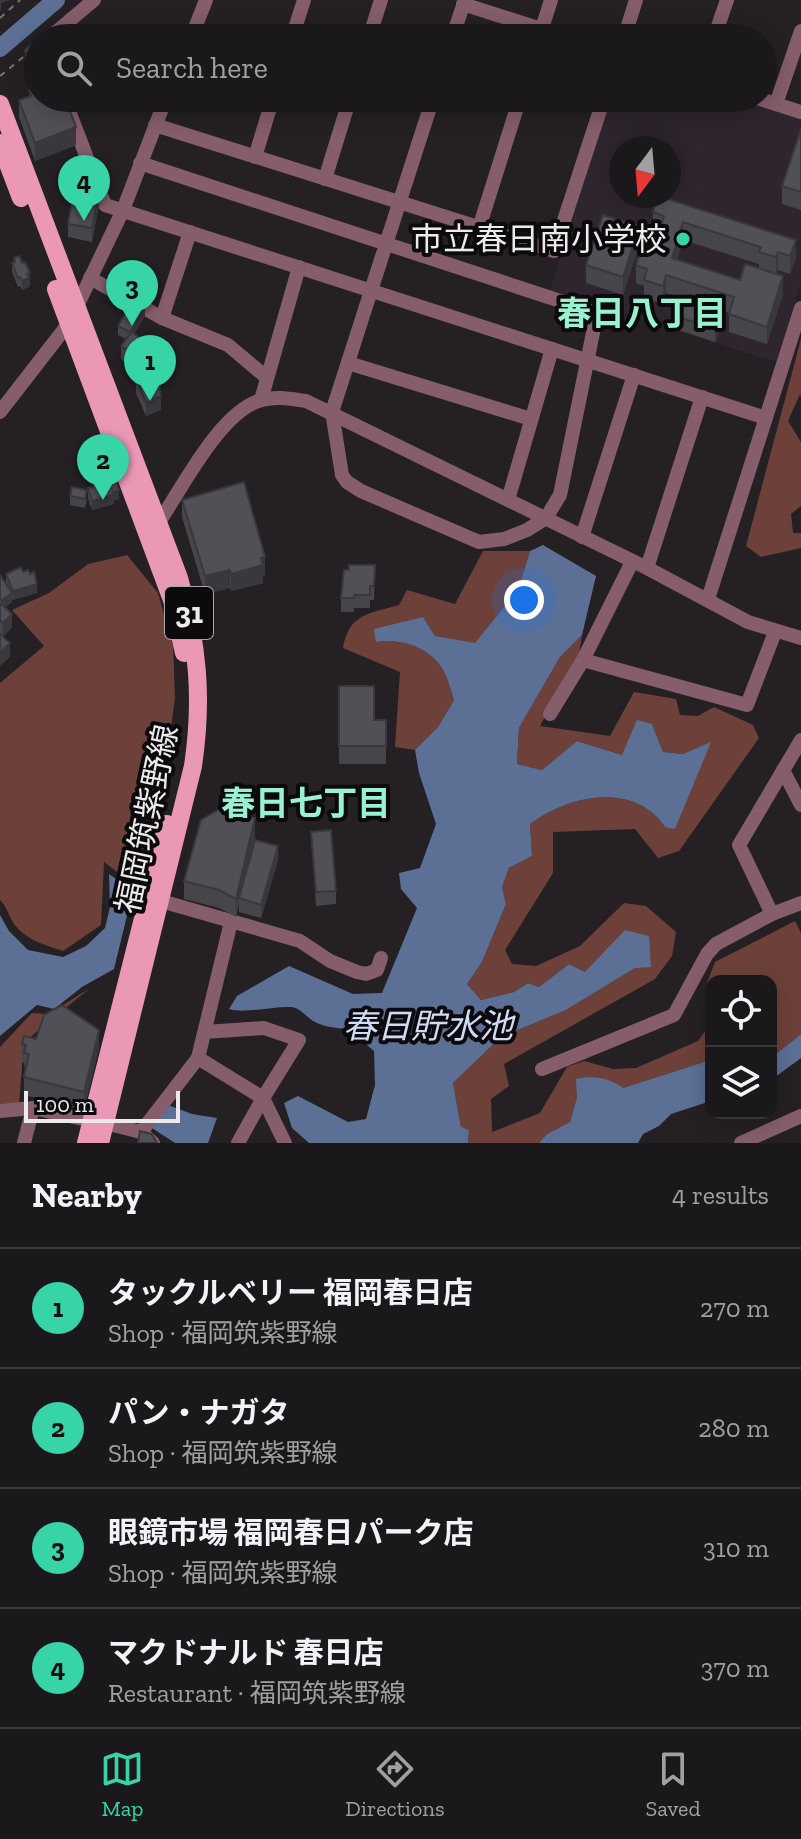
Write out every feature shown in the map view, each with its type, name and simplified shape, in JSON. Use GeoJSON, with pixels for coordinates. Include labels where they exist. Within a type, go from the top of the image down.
{"type":"FeatureCollection","features":[{"type":"Feature","properties":{"kind":"main road","name":"福岡筑紫野線"},"geometry":{"type":"LineString","coordinates":[[0,104],[172,600],[182,637],[188,693],[185,744],[98,1122],[100,1143]]}},
{"type":"Feature","properties":{"kind":"main road","name":"福岡筑紫野線"},"geometry":{"type":"LineString","coordinates":[[0,143],[159,522],[193,624],[199,678],[200,716],[193,766],[161,901],[98,1122],[86,1143]]}},
{"type":"Feature","properties":{"kind":"street"},"geometry":{"type":"LineString","coordinates":[[66,24],[94,0]]}},
{"type":"Feature","properties":{"kind":"street"},"geometry":{"type":"LineString","coordinates":[[197,24],[206,0]]}},
{"type":"Feature","properties":{"kind":"street"},"geometry":{"type":"LineString","coordinates":[[296,24],[304,0]]}},
{"type":"Feature","properties":{"kind":"street"},"geometry":{"type":"LineString","coordinates":[[373,24],[381,0]]}},
{"type":"Feature","properties":{"kind":"street"},"geometry":{"type":"LineString","coordinates":[[543,24],[551,0]]}},
{"type":"Feature","properties":{"kind":"street"},"geometry":{"type":"LineString","coordinates":[[628,24],[636,0]]}},
{"type":"Feature","properties":{"kind":"street"},"geometry":{"type":"LineString","coordinates":[[719,24],[727,0]]}},
{"type":"Feature","properties":{"kind":"street"},"geometry":{"type":"LineString","coordinates":[[457,24],[464,2],[516,24]]}},
{"type":"Feature","properties":{"kind":"street"},"geometry":{"type":"LineString","coordinates":[[777,101],[801,31]]}},
{"type":"Feature","properties":{"kind":"street"},"geometry":{"type":"LineString","coordinates":[[777,104],[801,112]]}},
{"type":"Feature","properties":{"kind":"street"},"geometry":{"type":"LineString","coordinates":[[69,112],[105,205],[766,418]]}},
{"type":"Feature","properties":{"kind":"street"},"geometry":{"type":"LineString","coordinates":[[1,410],[72,316],[123,210],[160,112]]}},
{"type":"Feature","properties":{"kind":"street"},"geometry":{"type":"LineString","coordinates":[[255,157],[269,112]]}},
{"type":"Feature","properties":{"kind":"street"},"geometry":{"type":"LineString","coordinates":[[325,179],[346,112]]}},
{"type":"Feature","properties":{"kind":"street"},"geometry":{"type":"LineString","coordinates":[[140,163],[386,244],[597,313],[560,495],[546,518],[504,539],[479,542],[361,491],[342,475],[332,412],[386,244],[399,202],[428,112]]}},
{"type":"Feature","properties":{"kind":"street"},"geometry":{"type":"LineString","coordinates":[[479,228],[516,112]]}},
{"type":"Feature","properties":{"kind":"street"},"geometry":{"type":"LineString","coordinates":[[155,125],[554,251],[599,112]]}},
{"type":"Feature","properties":{"kind":"street"},"geometry":{"type":"LineString","coordinates":[[162,318],[190,232]]}},
{"type":"Feature","properties":{"kind":"street"},"geometry":{"type":"LineString","coordinates":[[261,400],[299,267]]}},
{"type":"Feature","properties":{"kind":"street"},"geometry":{"type":"LineString","coordinates":[[90,278],[162,318],[228,345],[266,377]]}},
{"type":"Feature","properties":{"kind":"street"},"geometry":{"type":"LineString","coordinates":[[708,599],[801,308]]}},
{"type":"Feature","properties":{"kind":"street"},"geometry":{"type":"LineString","coordinates":[[508,500],[552,349]]}},
{"type":"Feature","properties":{"kind":"street"},"geometry":{"type":"LineString","coordinates":[[348,363],[531,419]]}},
{"type":"Feature","properties":{"kind":"street"},"geometry":{"type":"LineString","coordinates":[[582,537],[634,375]]}},
{"type":"Feature","properties":{"kind":"street"},"geometry":{"type":"LineString","coordinates":[[647,568],[702,397]]}},
{"type":"Feature","properties":{"kind":"street"},"geometry":{"type":"LineString","coordinates":[[159,522],[224,424],[261,400],[284,398],[306,401],[647,568],[748,622],[801,638]]}},
{"type":"Feature","properties":{"kind":"street"},"geometry":{"type":"LineString","coordinates":[[550,714],[583,660],[632,562]]}},
{"type":"Feature","properties":{"kind":"street"},"geometry":{"type":"LineString","coordinates":[[583,660],[747,705],[775,632]]}},
{"type":"Feature","properties":{"kind":"street"},"geometry":{"type":"LineString","coordinates":[[772,914],[739,845],[801,740]]}},
{"type":"Feature","properties":{"kind":"street"},"geometry":{"type":"LineString","coordinates":[[783,770],[801,805]]}},
{"type":"Feature","properties":{"kind":"street"},"geometry":{"type":"LineString","coordinates":[[161,901],[300,941],[330,961],[357,972],[366,974],[377,970],[381,958]]}},
{"type":"Feature","properties":{"kind":"street"},"geometry":{"type":"LineString","coordinates":[[542,1069],[674,1015],[707,954],[716,944],[772,914],[801,903]]}},
{"type":"Feature","properties":{"kind":"street"},"geometry":{"type":"LineString","coordinates":[[141,1132],[198,1058],[231,922]]}},
{"type":"Feature","properties":{"kind":"street"},"geometry":{"type":"LineString","coordinates":[[205,1032],[264,1028],[299,1040],[238,1143]]}},
{"type":"Feature","properties":{"kind":"street"},"geometry":{"type":"LineString","coordinates":[[198,1058],[263,1098],[285,1143]]}},
{"type":"Feature","properties":{"kind":"street"},"geometry":{"type":"LineString","coordinates":[[24,1143],[33,1108]]}},
{"type":"Feature","properties":{"kind":"street"},"geometry":{"type":"LineString","coordinates":[[0,1111],[33,1108],[141,1132],[153,1143]]}},
{"type":"Feature","properties":{"kind":"street"},"geometry":{"type":"LineString","coordinates":[[741,1143],[801,1116]]}},
{"type":"Feature","properties":{"kind":"path"},"geometry":{"type":"LineString","coordinates":[[0,18],[20,0]]}},
{"type":"Feature","properties":{"kind":"path"},"geometry":{"type":"LineString","coordinates":[[0,76],[24,56]]}},
{"type":"Feature","properties":{"kind":"shaded area","name":"市立春日南小学校"},"geometry":{"type":"Polygon","coordinates":[[[777,110],[801,117],[801,283],[776,362],[550,290],[606,112],[777,112],[777,110]]]}},
{"type":"Feature","properties":{"kind":"shaded area"},"geometry":{"type":"Polygon","coordinates":[[[801,339],[801,397],[800,394],[788,421],[801,442],[801,506],[791,514],[793,533],[801,533],[801,548],[761,557],[746,546],[801,339]]]}},
{"type":"Feature","properties":{"kind":"shaded area"},"geometry":{"type":"Polygon","coordinates":[[[483,551],[530,551],[518,590],[475,644],[435,636],[423,617],[376,642],[405,643],[431,655],[443,670],[454,700],[438,727],[415,750],[395,747],[400,672],[343,648],[346,636],[355,621],[399,605],[407,590],[455,604],[483,551]]]}},
{"type":"Feature","properties":{"kind":"shaded area"},"geometry":{"type":"Polygon","coordinates":[[[127,555],[158,593],[173,646],[175,698],[162,794],[136,886],[104,862],[101,925],[63,951],[22,933],[0,900],[0,683],[44,646],[12,610],[49,593],[88,564],[127,555]]]}},
{"type":"Feature","properties":{"kind":"shaded area"},"geometry":{"type":"Polygon","coordinates":[[[582,635],[579,654],[540,726],[610,736],[634,692],[676,699],[680,715],[698,716],[714,707],[753,725],[759,738],[679,851],[658,858],[635,829],[553,832],[553,873],[505,950],[512,964],[536,966],[580,946],[624,903],[646,906],[676,932],[672,956],[655,979],[504,1064],[509,1086],[491,1099],[492,1132],[540,1113],[567,1067],[584,1061],[613,1069],[636,1068],[698,1041],[705,1031],[705,1062],[623,1088],[577,1097],[570,1122],[547,1134],[539,1143],[468,1143],[469,1130],[461,1128],[453,1083],[501,1037],[566,1010],[635,968],[602,957],[585,972],[569,964],[539,987],[528,983],[514,992],[481,1000],[467,984],[482,962],[506,904],[502,887],[509,868],[532,856],[530,824],[563,806],[600,797],[636,803],[652,812],[665,827],[710,743],[683,754],[663,752],[652,724],[622,755],[577,741],[542,770],[517,764],[519,728],[560,657],[582,635]]]}},
{"type":"Feature","properties":{"kind":"shaded area"},"geometry":{"type":"Polygon","coordinates":[[[795,921],[801,933],[801,1034],[777,1053],[777,975],[710,975],[715,962],[795,921]]]}},
{"type":"Feature","properties":{"kind":"shaded area"},"geometry":{"type":"Polygon","coordinates":[[[90,988],[24,1042],[19,1104],[0,1104],[0,1047],[32,1013],[49,1014],[90,988]]]}},
{"type":"Feature","properties":{"kind":"water","name":"春日貯水池"},"geometry":{"type":"Polygon","coordinates":[[[543,545],[596,576],[582,635],[560,657],[519,728],[517,764],[542,770],[577,741],[622,755],[637,720],[652,724],[663,752],[683,754],[711,742],[675,829],[665,827],[652,812],[636,803],[600,797],[563,806],[530,824],[532,856],[509,868],[502,887],[506,904],[482,962],[467,984],[481,1000],[514,992],[528,983],[539,987],[569,964],[585,972],[625,930],[649,936],[651,967],[635,968],[566,1010],[501,1037],[453,1083],[461,1127],[469,1130],[468,1143],[309,1143],[292,1128],[284,1103],[298,1096],[348,1122],[366,1119],[375,1085],[374,1051],[367,1045],[366,1034],[323,1025],[291,1007],[243,1011],[229,1009],[237,996],[289,966],[353,994],[382,993],[417,908],[401,889],[399,873],[420,868],[436,824],[419,773],[415,750],[438,727],[454,700],[443,670],[430,655],[404,643],[376,642],[374,629],[423,617],[435,636],[475,643],[518,590],[530,551],[543,545]]]}},
{"type":"Feature","properties":{"kind":"water"},"geometry":{"type":"Polygon","coordinates":[[[109,874],[133,891],[114,969],[82,987],[54,1009],[37,1005],[0,1036],[0,915],[9,931],[28,950],[63,957],[86,946],[105,928],[110,907],[109,874]]]}},
{"type":"Feature","properties":{"kind":"water"},"geometry":{"type":"Polygon","coordinates":[[[801,1034],[801,1058],[777,1076],[777,1053],[801,1034]]]}},
{"type":"Feature","properties":{"kind":"water","name":"春日貯水池"},"geometry":{"type":"Polygon","coordinates":[[[705,1062],[705,1103],[671,1114],[659,1126],[643,1134],[638,1143],[539,1143],[547,1134],[570,1122],[577,1097],[576,1079],[601,1078],[623,1088],[705,1062]]]}},
{"type":"Feature","properties":{"kind":"water"},"geometry":{"type":"Polygon","coordinates":[[[168,1105],[192,1114],[217,1118],[208,1143],[175,1143],[152,1128],[168,1105]]]}},
{"type":"Feature","properties":{"kind":"building"},"geometry":{"type":"Polygon","coordinates":[[[24,98],[24,112],[70,112],[76,127],[35,143],[19,100],[24,98]]]}},
{"type":"Feature","properties":{"kind":"building"},"geometry":{"type":"Polygon","coordinates":[[[801,129],[801,192],[782,186],[801,129]]]}},
{"type":"Feature","properties":{"kind":"building"},"geometry":{"type":"Polygon","coordinates":[[[75,186],[99,191],[92,228],[68,224],[75,186]]]}},
{"type":"Feature","properties":{"kind":"building"},"geometry":{"type":"Polygon","coordinates":[[[681,203],[796,240],[790,256],[778,252],[776,257],[759,252],[761,247],[683,222],[672,258],[740,280],[745,264],[783,276],[767,327],[729,314],[734,297],[666,275],[663,286],[644,280],[647,269],[636,265],[642,249],[653,252],[657,240],[637,234],[623,277],[586,265],[603,215],[659,233],[664,216],[653,212],[654,208],[681,208],[681,203]]]}},
{"type":"Feature","properties":{"kind":"building"},"geometry":{"type":"Polygon","coordinates":[[[19,256],[30,273],[27,274],[29,278],[22,281],[12,263],[19,256]]]}},
{"type":"Feature","properties":{"kind":"building"},"geometry":{"type":"Polygon","coordinates":[[[677,298],[721,312],[715,329],[672,315],[677,298]]]}},
{"type":"Feature","properties":{"kind":"building"},"geometry":{"type":"Polygon","coordinates":[[[133,300],[145,307],[130,332],[118,326],[133,300]]]}},
{"type":"Feature","properties":{"kind":"building"},"geometry":{"type":"Polygon","coordinates":[[[132,332],[159,352],[149,366],[121,346],[132,332]]]}},
{"type":"Feature","properties":{"kind":"building"},"geometry":{"type":"Polygon","coordinates":[[[158,369],[161,396],[146,402],[136,379],[158,369]]]}},
{"type":"Feature","properties":{"kind":"building"},"geometry":{"type":"Polygon","coordinates":[[[117,482],[119,490],[113,492],[114,495],[92,501],[88,488],[117,482]]]}},
{"type":"Feature","properties":{"kind":"building"},"geometry":{"type":"Polygon","coordinates":[[[244,482],[265,557],[261,558],[263,565],[231,574],[230,570],[205,576],[182,500],[244,482]]]}},
{"type":"Feature","properties":{"kind":"building"},"geometry":{"type":"Polygon","coordinates":[[[72,487],[87,490],[85,499],[70,496],[72,487]]]}},
{"type":"Feature","properties":{"kind":"building"},"geometry":{"type":"Polygon","coordinates":[[[349,565],[375,565],[374,586],[370,586],[370,595],[341,598],[344,570],[349,570],[349,565]]]}},
{"type":"Feature","properties":{"kind":"building"},"geometry":{"type":"Polygon","coordinates":[[[21,567],[23,572],[34,572],[37,584],[13,591],[6,574],[21,567]]]}},
{"type":"Feature","properties":{"kind":"building"},"geometry":{"type":"Polygon","coordinates":[[[0,575],[12,593],[2,600],[0,598],[0,575]]]}},
{"type":"Feature","properties":{"kind":"building"},"geometry":{"type":"Polygon","coordinates":[[[0,603],[12,614],[3,623],[0,620],[0,603]]]}},
{"type":"Feature","properties":{"kind":"building"},"geometry":{"type":"Polygon","coordinates":[[[0,634],[10,643],[0,653],[0,634]]]}},
{"type":"Feature","properties":{"kind":"building"},"geometry":{"type":"Polygon","coordinates":[[[339,686],[374,686],[374,720],[386,720],[386,746],[339,746],[339,686]]]}},
{"type":"Feature","properties":{"kind":"building"},"geometry":{"type":"Polygon","coordinates":[[[218,810],[255,818],[236,899],[219,890],[184,881],[201,820],[218,810]]]}},
{"type":"Feature","properties":{"kind":"building"},"geometry":{"type":"Polygon","coordinates":[[[331,830],[336,891],[316,892],[311,832],[331,830]]]}},
{"type":"Feature","properties":{"kind":"building"},"geometry":{"type":"Polygon","coordinates":[[[255,840],[278,846],[261,905],[239,898],[255,840]]]}},
{"type":"Feature","properties":{"kind":"building"},"geometry":{"type":"Polygon","coordinates":[[[62,1005],[99,1030],[84,1092],[24,1077],[29,1054],[24,1053],[24,1036],[36,1039],[44,1015],[62,1005]]]}},
{"type":"Feature","properties":{"kind":"building"},"geometry":{"type":"Polygon","coordinates":[[[140,1131],[152,1134],[157,1143],[138,1143],[140,1131]]]}},
{"type":"Feature","properties":{"kind":"waterway"},"geometry":{"type":"LineString","coordinates":[[28,24],[56,0]]}},
{"type":"Feature","properties":{"kind":"waterway"},"geometry":{"type":"LineString","coordinates":[[0,48],[24,27]]}},
{"type":"Feature","properties":{"kind":"place","name":"マクドナルド 春日店"},"geometry":{"type":"Point","coordinates":[84,221]}},
{"type":"Feature","properties":{"kind":"place","name":"市立春日南小学校"},"geometry":{"type":"Point","coordinates":[683,239]}},
{"type":"Feature","properties":{"kind":"place","name":"眼鏡市場 福岡春日パーク店"},"geometry":{"type":"Point","coordinates":[132,326]}},
{"type":"Feature","properties":{"kind":"place","name":"タックルベリー 福岡春日店"},"geometry":{"type":"Point","coordinates":[150,401]}},
{"type":"Feature","properties":{"kind":"place","name":"パン・ナガタ"},"geometry":{"type":"Point","coordinates":[103,500]}},
{"type":"Feature","properties":{"kind":"district","name":"春日八丁目"},"geometry":{"type":"Point","coordinates":[642,313]}},
{"type":"Feature","properties":{"kind":"district","name":"春日七丁目"},"geometry":{"type":"Point","coordinates":[306,803]}}]}
